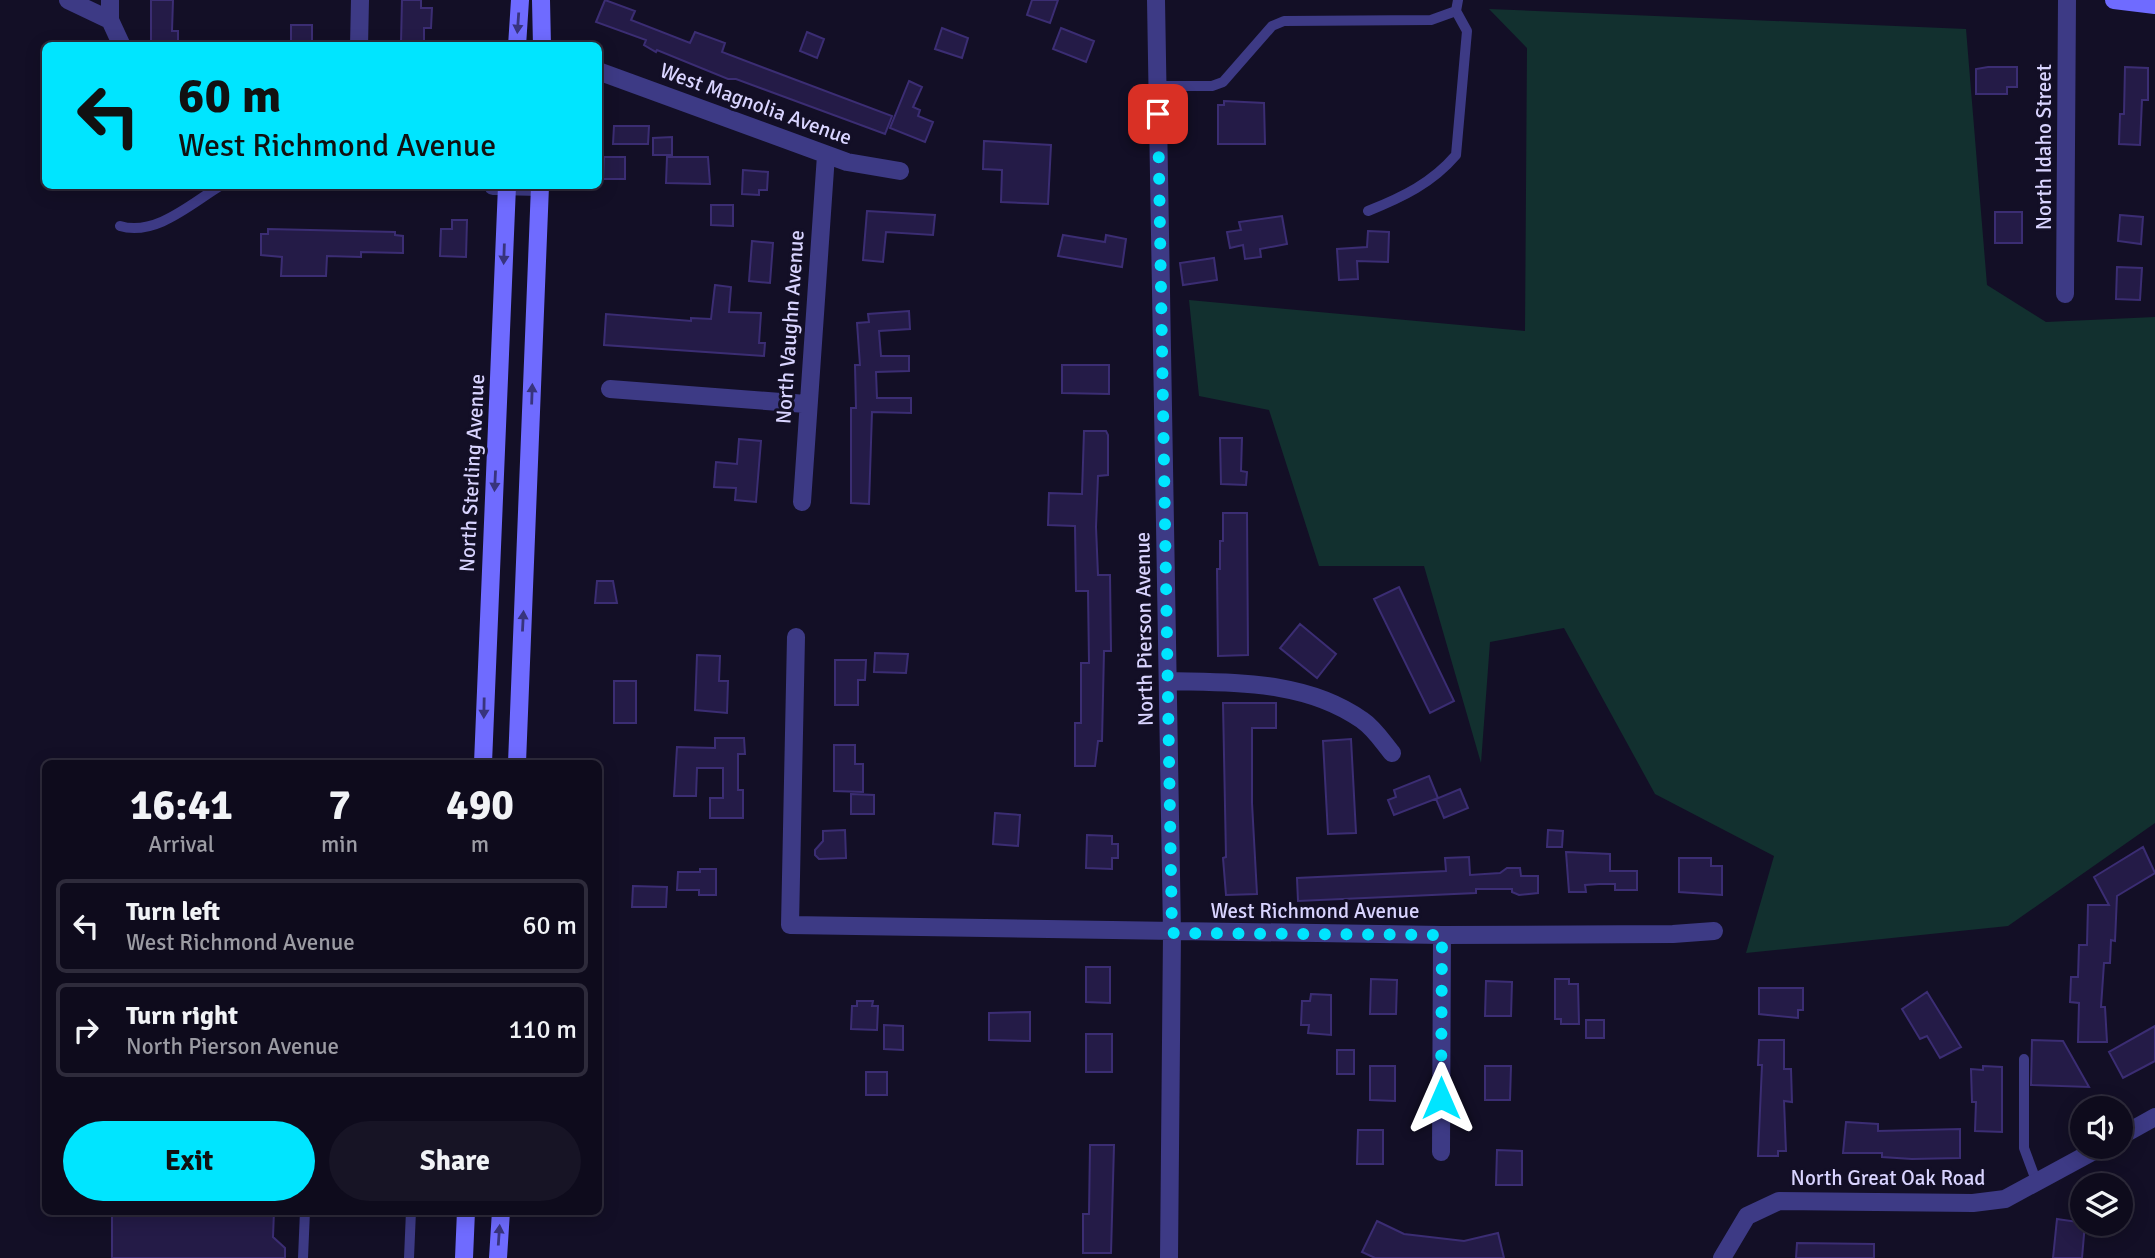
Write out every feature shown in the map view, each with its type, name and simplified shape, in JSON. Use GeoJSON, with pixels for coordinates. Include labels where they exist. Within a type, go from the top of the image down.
{"type":"FeatureCollection","features":[{"type":"Feature","properties":{"kind":"main road"},"geometry":{"type":"LineString","coordinates":[[517,42],[520,0]]}},
{"type":"Feature","properties":{"kind":"main road"},"geometry":{"type":"LineString","coordinates":[[541,0],[542,42]]}},
{"type":"Feature","properties":{"kind":"main road"},"geometry":{"type":"LineString","coordinates":[[2114,0],[2155,5]]}},
{"type":"Feature","properties":{"kind":"main road","name":"North Sterling Avenue"},"geometry":{"type":"LineString","coordinates":[[483,760],[507,189]]}},
{"type":"Feature","properties":{"kind":"main road"},"geometry":{"type":"LineString","coordinates":[[517,760],[540,189]]}},
{"type":"Feature","properties":{"kind":"main road"},"geometry":{"type":"LineString","coordinates":[[464,1258],[466,1215]]}},
{"type":"Feature","properties":{"kind":"main road"},"geometry":{"type":"LineString","coordinates":[[498,1258],[501,1215]]}},
{"type":"Feature","properties":{"kind":"street"},"geometry":{"type":"LineString","coordinates":[[68,0],[110,20]]}},
{"type":"Feature","properties":{"kind":"street"},"geometry":{"type":"LineString","coordinates":[[110,0],[110,20],[120,42]]}},
{"type":"Feature","properties":{"kind":"street"},"geometry":{"type":"LineString","coordinates":[[359,42],[360,0]]}},
{"type":"Feature","properties":{"kind":"street","name":"North Pierson Avenue"},"geometry":{"type":"LineString","coordinates":[[1156,0],[1172,933],[1169,1258]]}},
{"type":"Feature","properties":{"kind":"street","name":"North Idaho Street"},"geometry":{"type":"LineString","coordinates":[[2065,294],[2067,0]]}},
{"type":"Feature","properties":{"kind":"street","name":"West Magnolia Avenue"},"geometry":{"type":"LineString","coordinates":[[602,72],[826,155],[859,165],[900,171]]}},
{"type":"Feature","properties":{"kind":"street","name":"North Vaughn Avenue"},"geometry":{"type":"LineString","coordinates":[[802,502],[806,404],[826,155]]}},
{"type":"Feature","properties":{"kind":"street"},"geometry":{"type":"LineString","coordinates":[[610,389],[806,404]]}},
{"type":"Feature","properties":{"kind":"street","name":"West Richmond Avenue"},"geometry":{"type":"LineString","coordinates":[[796,637],[790,925],[1172,933],[1442,935],[1673,934],[1714,931]]}},
{"type":"Feature","properties":{"kind":"street"},"geometry":{"type":"LineString","coordinates":[[1168,681],[1266,684],[1323,699],[1364,721],[1392,753]]}},
{"type":"Feature","properties":{"kind":"street"},"geometry":{"type":"LineString","coordinates":[[1441,1152],[1442,935]]}},
{"type":"Feature","properties":{"kind":"street"},"geometry":{"type":"LineString","coordinates":[[2133,1129],[2155,1117]]}},
{"type":"Feature","properties":{"kind":"street","name":"North Great Oak Road"},"geometry":{"type":"LineString","coordinates":[[1722,1258],[1747,1216],[1779,1201],[1973,1203],[2005,1199],[2080,1159]]}},
{"type":"Feature","properties":{"kind":"lane"},"geometry":{"type":"LineString","coordinates":[[1158,86],[1212,86],[1223,82],[1272,26],[1284,20],[1431,20],[1457,5],[1467,31],[1456,155],[1444,169],[1409,195],[1368,211]]}},
{"type":"Feature","properties":{"kind":"lane"},"geometry":{"type":"LineString","coordinates":[[120,226],[130,229],[150,227],[215,189]]}},
{"type":"Feature","properties":{"kind":"lane"},"geometry":{"type":"LineString","coordinates":[[2025,1059],[2024,1148],[2037,1183]]}},
{"type":"Feature","properties":{"kind":"lane"},"geometry":{"type":"LineString","coordinates":[[303,1258],[304,1215]]}},
{"type":"Feature","properties":{"kind":"lane"},"geometry":{"type":"LineString","coordinates":[[409,1258],[411,1215]]}},
{"type":"Feature","properties":{"kind":"green space"},"geometry":{"type":"Polygon","coordinates":[[[1489,9],[1966,29],[1987,285],[2046,322],[2155,317],[2155,823],[2008,926],[1746,953],[1774,856],[1655,794],[1564,628],[1490,642],[1481,763],[1424,566],[1319,566],[1269,410],[1199,396],[1189,300],[1525,331],[1527,48],[1489,9]]]}},
{"type":"Feature","properties":{"kind":"building"},"geometry":{"type":"Polygon","coordinates":[[[151,0],[173,0],[172,31],[178,31],[178,42],[151,42],[151,0]]]}},
{"type":"Feature","properties":{"kind":"building"},"geometry":{"type":"Polygon","coordinates":[[[402,0],[421,0],[421,8],[432,8],[431,28],[424,28],[424,42],[401,42],[402,0]]]}},
{"type":"Feature","properties":{"kind":"building"},"geometry":{"type":"Polygon","coordinates":[[[605,0],[635,11],[631,20],[690,43],[695,32],[725,43],[722,52],[892,116],[885,134],[736,79],[728,79],[657,50],[656,52],[644,45],[646,40],[596,22],[605,0]]]}},
{"type":"Feature","properties":{"kind":"building"},"geometry":{"type":"Polygon","coordinates":[[[1032,0],[1058,0],[1050,23],[1027,15],[1032,0]]]}},
{"type":"Feature","properties":{"kind":"building"},"geometry":{"type":"Polygon","coordinates":[[[291,25],[312,25],[312,42],[291,42],[291,25]]]}},
{"type":"Feature","properties":{"kind":"building"},"geometry":{"type":"Polygon","coordinates":[[[942,28],[968,38],[962,58],[935,49],[942,28]]]}},
{"type":"Feature","properties":{"kind":"building"},"geometry":{"type":"Polygon","coordinates":[[[1061,28],[1094,41],[1086,62],[1053,49],[1061,28]]]}},
{"type":"Feature","properties":{"kind":"building"},"geometry":{"type":"Polygon","coordinates":[[[807,32],[824,39],[817,58],[800,51],[807,32]]]}},
{"type":"Feature","properties":{"kind":"building"},"geometry":{"type":"Polygon","coordinates":[[[2017,67],[2017,87],[2007,87],[2007,94],[1976,94],[1976,69],[2017,67]]]}},
{"type":"Feature","properties":{"kind":"building"},"geometry":{"type":"Polygon","coordinates":[[[2125,67],[2148,68],[2148,100],[2142,100],[2140,145],[2119,144],[2120,114],[2124,114],[2125,67]]]}},
{"type":"Feature","properties":{"kind":"building"},"geometry":{"type":"Polygon","coordinates":[[[909,81],[922,87],[913,107],[920,110],[918,116],[933,122],[925,142],[890,128],[909,81]]]}},
{"type":"Feature","properties":{"kind":"building"},"geometry":{"type":"Polygon","coordinates":[[[1224,101],[1264,103],[1265,144],[1218,144],[1218,105],[1224,105],[1224,101]]]}},
{"type":"Feature","properties":{"kind":"building"},"geometry":{"type":"Polygon","coordinates":[[[614,126],[649,126],[648,144],[613,144],[614,126]]]}},
{"type":"Feature","properties":{"kind":"building"},"geometry":{"type":"Polygon","coordinates":[[[672,137],[672,155],[653,155],[653,138],[672,137]]]}},
{"type":"Feature","properties":{"kind":"building"},"geometry":{"type":"Polygon","coordinates":[[[984,141],[1051,145],[1048,204],[1001,202],[1002,170],[983,169],[984,141]]]}},
{"type":"Feature","properties":{"kind":"building"},"geometry":{"type":"Polygon","coordinates":[[[604,157],[625,157],[625,179],[603,179],[604,157]]]}},
{"type":"Feature","properties":{"kind":"building"},"geometry":{"type":"Polygon","coordinates":[[[667,157],[708,157],[710,184],[666,183],[667,157]]]}},
{"type":"Feature","properties":{"kind":"building"},"geometry":{"type":"Polygon","coordinates":[[[743,170],[768,172],[767,190],[759,190],[759,195],[742,194],[743,170]]]}},
{"type":"Feature","properties":{"kind":"building"},"geometry":{"type":"Polygon","coordinates":[[[711,205],[733,205],[733,226],[711,225],[711,205]]]}},
{"type":"Feature","properties":{"kind":"building"},"geometry":{"type":"Polygon","coordinates":[[[867,211],[935,215],[933,235],[886,232],[883,262],[863,260],[867,211]]]}},
{"type":"Feature","properties":{"kind":"building"},"geometry":{"type":"Polygon","coordinates":[[[1995,212],[2022,212],[2022,243],[1995,243],[1995,212]]]}},
{"type":"Feature","properties":{"kind":"building"},"geometry":{"type":"Polygon","coordinates":[[[2120,215],[2143,217],[2141,244],[2118,241],[2120,215]]]}},
{"type":"Feature","properties":{"kind":"building"},"geometry":{"type":"Polygon","coordinates":[[[1282,216],[1287,244],[1260,249],[1261,257],[1245,259],[1243,245],[1230,248],[1227,232],[1241,230],[1239,222],[1282,216]]]}},
{"type":"Feature","properties":{"kind":"building"},"geometry":{"type":"Polygon","coordinates":[[[452,220],[467,220],[466,257],[440,256],[441,229],[452,229],[452,220]]]}},
{"type":"Feature","properties":{"kind":"building"},"geometry":{"type":"Polygon","coordinates":[[[268,229],[395,232],[395,235],[403,236],[403,253],[361,252],[361,257],[327,256],[326,276],[281,276],[282,257],[261,255],[261,234],[268,234],[268,229]]]}},
{"type":"Feature","properties":{"kind":"building"},"geometry":{"type":"Polygon","coordinates":[[[1368,231],[1389,232],[1388,262],[1357,261],[1358,279],[1339,280],[1337,249],[1367,247],[1368,231]]]}},
{"type":"Feature","properties":{"kind":"building"},"geometry":{"type":"Polygon","coordinates":[[[1063,235],[1105,242],[1106,235],[1126,239],[1122,267],[1058,256],[1063,235]]]}},
{"type":"Feature","properties":{"kind":"building"},"geometry":{"type":"Polygon","coordinates":[[[752,241],[773,243],[770,283],[749,281],[752,241]]]}},
{"type":"Feature","properties":{"kind":"building"},"geometry":{"type":"Polygon","coordinates":[[[1214,258],[1217,280],[1183,285],[1180,263],[1214,258]]]}},
{"type":"Feature","properties":{"kind":"building"},"geometry":{"type":"Polygon","coordinates":[[[2117,267],[2142,268],[2140,300],[2116,299],[2117,267]]]}},
{"type":"Feature","properties":{"kind":"building"},"geometry":{"type":"Polygon","coordinates":[[[715,285],[731,287],[729,312],[761,313],[759,343],[765,343],[764,356],[604,345],[606,314],[691,321],[691,318],[711,319],[715,285]]]}},
{"type":"Feature","properties":{"kind":"building"},"geometry":{"type":"Polygon","coordinates":[[[909,311],[910,329],[879,331],[881,356],[909,356],[909,371],[876,372],[877,398],[911,398],[911,413],[872,412],[869,504],[851,503],[851,408],[856,408],[855,365],[860,365],[857,323],[869,322],[868,314],[909,311]]]}},
{"type":"Feature","properties":{"kind":"building"},"geometry":{"type":"Polygon","coordinates":[[[1062,365],[1109,365],[1109,394],[1062,393],[1062,365]]]}},
{"type":"Feature","properties":{"kind":"building"},"geometry":{"type":"Polygon","coordinates":[[[1084,431],[1106,431],[1108,435],[1108,475],[1098,476],[1096,527],[1098,575],[1110,575],[1111,651],[1104,651],[1102,741],[1098,741],[1095,766],[1075,766],[1075,723],[1081,723],[1081,663],[1089,663],[1088,591],[1076,591],[1075,526],[1048,525],[1049,493],[1082,494],[1084,431]]]}},
{"type":"Feature","properties":{"kind":"building"},"geometry":{"type":"Polygon","coordinates":[[[1220,438],[1242,438],[1241,471],[1247,472],[1246,485],[1221,484],[1220,438]]]}},
{"type":"Feature","properties":{"kind":"building"},"geometry":{"type":"Polygon","coordinates":[[[739,439],[761,441],[756,502],[735,500],[736,488],[714,487],[716,462],[737,464],[739,439]]]}},
{"type":"Feature","properties":{"kind":"building"},"geometry":{"type":"Polygon","coordinates":[[[1223,513],[1247,513],[1248,655],[1218,656],[1217,569],[1220,569],[1220,541],[1223,541],[1223,513]]]}},
{"type":"Feature","properties":{"kind":"building"},"geometry":{"type":"Polygon","coordinates":[[[597,581],[613,581],[617,603],[595,603],[597,581]]]}},
{"type":"Feature","properties":{"kind":"building"},"geometry":{"type":"Polygon","coordinates":[[[1399,587],[1454,701],[1430,713],[1374,599],[1399,587]]]}},
{"type":"Feature","properties":{"kind":"building"},"geometry":{"type":"Polygon","coordinates":[[[1300,624],[1336,654],[1317,678],[1280,648],[1300,624]]]}},
{"type":"Feature","properties":{"kind":"building"},"geometry":{"type":"Polygon","coordinates":[[[875,653],[908,654],[906,673],[874,672],[875,653]]]}},
{"type":"Feature","properties":{"kind":"building"},"geometry":{"type":"Polygon","coordinates":[[[697,655],[720,656],[719,681],[728,681],[727,713],[695,710],[697,655]]]}},
{"type":"Feature","properties":{"kind":"building"},"geometry":{"type":"Polygon","coordinates":[[[835,660],[866,660],[865,680],[858,680],[858,705],[835,705],[835,660]]]}},
{"type":"Feature","properties":{"kind":"building"},"geometry":{"type":"Polygon","coordinates":[[[614,681],[636,681],[636,723],[614,723],[614,681]]]}},
{"type":"Feature","properties":{"kind":"building"},"geometry":{"type":"Polygon","coordinates":[[[1223,703],[1276,703],[1276,728],[1252,728],[1252,803],[1257,894],[1226,895],[1223,858],[1226,857],[1223,703]]]}},
{"type":"Feature","properties":{"kind":"building"},"geometry":{"type":"Polygon","coordinates":[[[715,738],[744,738],[745,754],[738,754],[738,790],[743,790],[743,818],[710,818],[710,798],[723,798],[723,768],[697,768],[696,796],[674,796],[677,747],[715,748],[715,738]]]}},
{"type":"Feature","properties":{"kind":"building"},"geometry":{"type":"Polygon","coordinates":[[[1351,739],[1356,833],[1328,834],[1323,741],[1351,739]]]}},
{"type":"Feature","properties":{"kind":"building"},"geometry":{"type":"Polygon","coordinates":[[[834,745],[855,745],[855,764],[863,764],[863,792],[834,791],[834,745]]]}},
{"type":"Feature","properties":{"kind":"building"},"geometry":{"type":"Polygon","coordinates":[[[1429,776],[1438,798],[1394,815],[1388,800],[1396,797],[1394,790],[1429,776]]]}},
{"type":"Feature","properties":{"kind":"building"},"geometry":{"type":"Polygon","coordinates":[[[1460,789],[1468,808],[1444,818],[1436,799],[1460,789]]]}},
{"type":"Feature","properties":{"kind":"building"},"geometry":{"type":"Polygon","coordinates":[[[851,794],[874,795],[874,814],[851,814],[851,794]]]}},
{"type":"Feature","properties":{"kind":"building"},"geometry":{"type":"Polygon","coordinates":[[[995,813],[1020,815],[1018,846],[993,844],[995,813]]]}},
{"type":"Feature","properties":{"kind":"building"},"geometry":{"type":"Polygon","coordinates":[[[845,830],[846,858],[819,859],[815,855],[815,850],[823,841],[823,831],[845,830]]]}},
{"type":"Feature","properties":{"kind":"building"},"geometry":{"type":"Polygon","coordinates":[[[1548,830],[1563,831],[1562,847],[1547,847],[1548,830]]]}},
{"type":"Feature","properties":{"kind":"building"},"geometry":{"type":"Polygon","coordinates":[[[1087,835],[1112,836],[1112,844],[1118,844],[1118,858],[1112,858],[1112,869],[1086,868],[1087,835]]]}},
{"type":"Feature","properties":{"kind":"building"},"geometry":{"type":"Polygon","coordinates":[[[2143,847],[2155,873],[2117,896],[2115,941],[2111,940],[2110,963],[2104,963],[2101,1007],[2105,1007],[2107,1042],[2078,1042],[2079,1003],[2070,1002],[2071,977],[2078,977],[2079,945],[2087,945],[2088,905],[2109,905],[2094,877],[2143,847]]]}},
{"type":"Feature","properties":{"kind":"building"},"geometry":{"type":"Polygon","coordinates":[[[1566,852],[1610,854],[1610,871],[1637,871],[1637,890],[1615,890],[1615,884],[1599,884],[1585,885],[1586,892],[1569,892],[1566,852]]]}},
{"type":"Feature","properties":{"kind":"building"},"geometry":{"type":"Polygon","coordinates":[[[1469,857],[1470,875],[1500,873],[1507,868],[1520,868],[1521,876],[1538,876],[1538,893],[1519,895],[1512,892],[1512,889],[1476,889],[1476,893],[1298,901],[1297,878],[1446,871],[1445,858],[1469,857]]]}},
{"type":"Feature","properties":{"kind":"building"},"geometry":{"type":"Polygon","coordinates":[[[1679,858],[1711,858],[1711,866],[1722,866],[1722,895],[1679,892],[1679,858]]]}},
{"type":"Feature","properties":{"kind":"building"},"geometry":{"type":"Polygon","coordinates":[[[700,869],[716,869],[716,895],[699,895],[699,890],[677,890],[678,872],[700,872],[700,869]]]}},
{"type":"Feature","properties":{"kind":"building"},"geometry":{"type":"Polygon","coordinates":[[[633,886],[667,887],[666,907],[632,907],[633,886]]]}},
{"type":"Feature","properties":{"kind":"building"},"geometry":{"type":"Polygon","coordinates":[[[1086,967],[1110,967],[1110,1003],[1086,1002],[1086,967]]]}},
{"type":"Feature","properties":{"kind":"building"},"geometry":{"type":"Polygon","coordinates":[[[1371,979],[1397,980],[1396,1014],[1370,1014],[1371,979]]]}},
{"type":"Feature","properties":{"kind":"building"},"geometry":{"type":"Polygon","coordinates":[[[1555,979],[1569,979],[1569,984],[1578,984],[1579,1024],[1561,1024],[1561,1019],[1555,1019],[1555,979]]]}},
{"type":"Feature","properties":{"kind":"building"},"geometry":{"type":"Polygon","coordinates":[[[1486,981],[1512,982],[1511,1016],[1485,1016],[1486,981]]]}},
{"type":"Feature","properties":{"kind":"building"},"geometry":{"type":"Polygon","coordinates":[[[1759,988],[1803,988],[1803,1010],[1798,1010],[1798,1018],[1759,1014],[1759,988]]]}},
{"type":"Feature","properties":{"kind":"building"},"geometry":{"type":"Polygon","coordinates":[[[1927,992],[1961,1047],[1940,1058],[1927,1036],[1920,1039],[1902,1009],[1927,992]]]}},
{"type":"Feature","properties":{"kind":"building"},"geometry":{"type":"Polygon","coordinates":[[[1311,994],[1331,995],[1331,1035],[1308,1033],[1309,1025],[1301,1025],[1302,1001],[1310,1001],[1311,994]]]}},
{"type":"Feature","properties":{"kind":"building"},"geometry":{"type":"Polygon","coordinates":[[[857,1001],[873,1001],[872,1006],[878,1006],[877,1030],[851,1029],[852,1006],[857,1006],[857,1001]]]}},
{"type":"Feature","properties":{"kind":"building"},"geometry":{"type":"Polygon","coordinates":[[[1030,1012],[1030,1041],[989,1040],[989,1013],[1030,1012]]]}},
{"type":"Feature","properties":{"kind":"building"},"geometry":{"type":"Polygon","coordinates":[[[1586,1020],[1604,1020],[1604,1038],[1586,1038],[1586,1020]]]}},
{"type":"Feature","properties":{"kind":"building"},"geometry":{"type":"Polygon","coordinates":[[[884,1025],[903,1026],[903,1050],[884,1049],[884,1025]]]}},
{"type":"Feature","properties":{"kind":"building"},"geometry":{"type":"Polygon","coordinates":[[[2155,1026],[2155,1061],[2123,1078],[2109,1052],[2155,1026]]]}},
{"type":"Feature","properties":{"kind":"building"},"geometry":{"type":"Polygon","coordinates":[[[1086,1034],[1112,1034],[1112,1072],[1086,1072],[1086,1034]]]}},
{"type":"Feature","properties":{"kind":"building"},"geometry":{"type":"Polygon","coordinates":[[[1759,1040],[1784,1040],[1784,1069],[1791,1069],[1792,1102],[1784,1101],[1786,1151],[1778,1151],[1778,1156],[1758,1156],[1762,1065],[1758,1065],[1759,1040]]]}},
{"type":"Feature","properties":{"kind":"building"},"geometry":{"type":"Polygon","coordinates":[[[2032,1040],[2063,1041],[2089,1087],[2031,1085],[2032,1040]]]}},
{"type":"Feature","properties":{"kind":"building"},"geometry":{"type":"Polygon","coordinates":[[[1337,1050],[1354,1050],[1354,1074],[1337,1074],[1337,1050]]]}},
{"type":"Feature","properties":{"kind":"building"},"geometry":{"type":"Polygon","coordinates":[[[1370,1066],[1395,1066],[1395,1101],[1370,1100],[1370,1066]]]}},
{"type":"Feature","properties":{"kind":"building"},"geometry":{"type":"Polygon","coordinates":[[[1485,1066],[1511,1066],[1510,1100],[1485,1100],[1485,1066]]]}},
{"type":"Feature","properties":{"kind":"building"},"geometry":{"type":"Polygon","coordinates":[[[1983,1066],[2002,1067],[2002,1132],[1975,1131],[1976,1102],[1972,1102],[1971,1069],[1983,1070],[1983,1066]]]}},
{"type":"Feature","properties":{"kind":"building"},"geometry":{"type":"Polygon","coordinates":[[[866,1072],[887,1072],[887,1095],[866,1095],[866,1072]]]}},
{"type":"Feature","properties":{"kind":"building"},"geometry":{"type":"Polygon","coordinates":[[[1846,1122],[1878,1124],[1878,1131],[1960,1129],[1960,1158],[1912,1159],[1882,1157],[1882,1153],[1843,1153],[1846,1122]]]}},
{"type":"Feature","properties":{"kind":"building"},"geometry":{"type":"Polygon","coordinates":[[[1358,1130],[1383,1130],[1383,1164],[1357,1164],[1358,1130]]]}},
{"type":"Feature","properties":{"kind":"building"},"geometry":{"type":"Polygon","coordinates":[[[1090,1145],[1114,1145],[1111,1253],[1083,1253],[1083,1214],[1089,1214],[1090,1145]]]}},
{"type":"Feature","properties":{"kind":"building"},"geometry":{"type":"Polygon","coordinates":[[[1497,1150],[1522,1151],[1522,1185],[1496,1185],[1497,1150]]]}},
{"type":"Feature","properties":{"kind":"building"},"geometry":{"type":"Polygon","coordinates":[[[112,1215],[274,1215],[273,1237],[285,1248],[285,1258],[112,1258],[112,1215]]]}},
{"type":"Feature","properties":{"kind":"building"},"geometry":{"type":"Polygon","coordinates":[[[2057,1219],[2070,1221],[2070,1236],[2084,1236],[2082,1258],[2053,1258],[2057,1219]]]}},
{"type":"Feature","properties":{"kind":"building"},"geometry":{"type":"Polygon","coordinates":[[[1377,1221],[1404,1234],[1464,1241],[1498,1233],[1504,1258],[1375,1258],[1362,1252],[1377,1221]]]}},
{"type":"Feature","properties":{"kind":"building"},"geometry":{"type":"Polygon","coordinates":[[[1797,1243],[1874,1244],[1874,1258],[1796,1258],[1797,1243]]]}},
{"type":"Feature","properties":{"kind":"route"},"geometry":{"type":"LineString","coordinates":[[1158,114],[1172,933],[1442,935],[1441,1098]]}}]}
